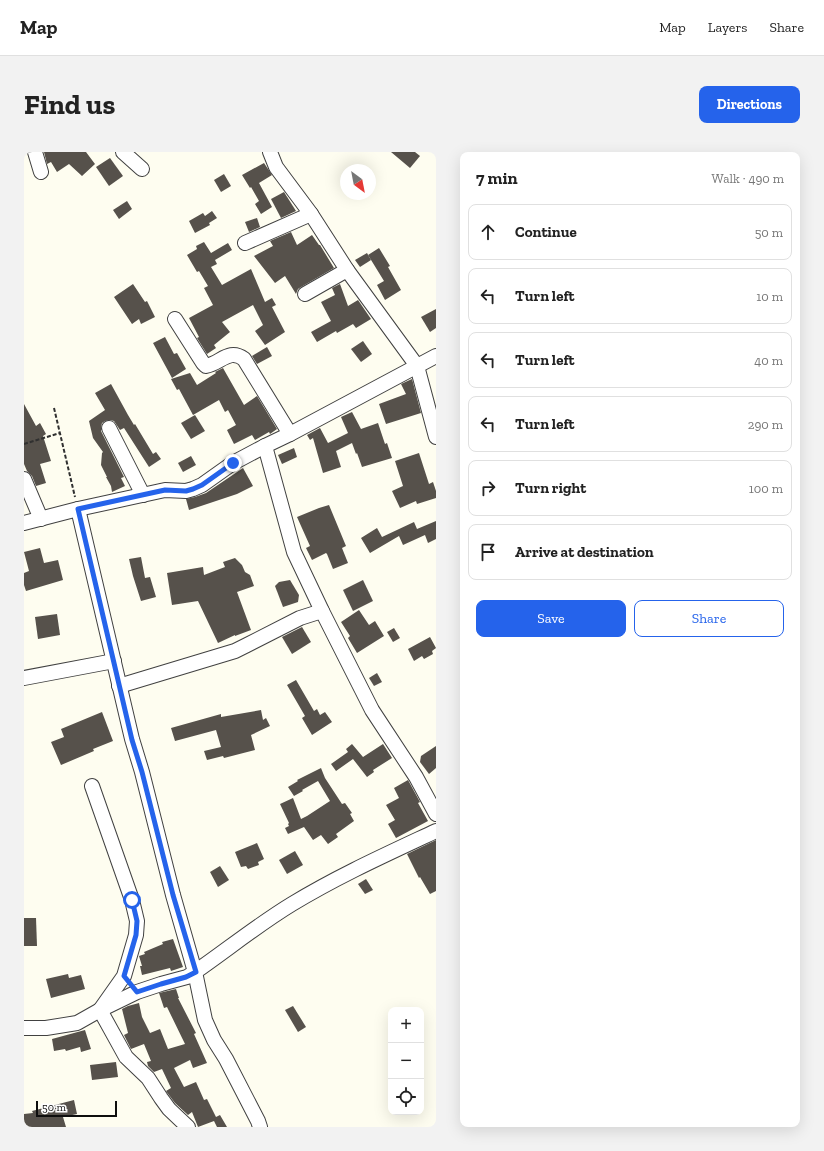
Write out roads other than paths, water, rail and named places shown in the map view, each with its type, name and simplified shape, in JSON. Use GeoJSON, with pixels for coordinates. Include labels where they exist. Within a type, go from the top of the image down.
{"type":"FeatureCollection","features":[{"type":"Feature","properties":{"kind":"street"},"geometry":{"type":"LineString","coordinates":[[34,152],[41,172]]}},
{"type":"Feature","properties":{"kind":"street"},"geometry":{"type":"LineString","coordinates":[[123,152],[142,169]]}},
{"type":"Feature","properties":{"kind":"street"},"geometry":{"type":"LineString","coordinates":[[270,152],[276,167],[311,214],[347,270],[417,366],[436,437]]}},
{"type":"Feature","properties":{"kind":"street"},"geometry":{"type":"LineString","coordinates":[[245,243],[311,214]]}},
{"type":"Feature","properties":{"kind":"street"},"geometry":{"type":"LineString","coordinates":[[304,294],[347,270]]}},
{"type":"Feature","properties":{"kind":"street"},"geometry":{"type":"LineString","coordinates":[[175,319],[206,366],[211,365],[231,354],[240,356],[244,359],[290,434]]}},
{"type":"Feature","properties":{"kind":"street"},"geometry":{"type":"LineString","coordinates":[[24,523],[78,509],[165,490],[186,491],[202,485],[233,463],[436,356]]}},
{"type":"Feature","properties":{"kind":"street"},"geometry":{"type":"LineString","coordinates":[[109,428],[143,495]]}},
{"type":"Feature","properties":{"kind":"street"},"geometry":{"type":"LineString","coordinates":[[265,446],[294,552],[372,710],[416,777],[436,814]]}},
{"type":"Feature","properties":{"kind":"street"},"geometry":{"type":"LineString","coordinates":[[24,479],[41,519]]}},
{"type":"Feature","properties":{"kind":"street"},"geometry":{"type":"LineString","coordinates":[[78,509],[119,686],[173,895],[196,972],[205,1020],[260,1127]]}},
{"type":"Feature","properties":{"kind":"street"},"geometry":{"type":"LineString","coordinates":[[119,686],[235,651],[300,618],[322,611]]}},
{"type":"Feature","properties":{"kind":"street"},"geometry":{"type":"LineString","coordinates":[[24,678],[114,661]]}},
{"type":"Feature","properties":{"kind":"street"},"geometry":{"type":"LineString","coordinates":[[92,786],[132,900],[137,921],[136,935],[124,976],[100,1010]]}},
{"type":"Feature","properties":{"kind":"street"},"geometry":{"type":"LineString","coordinates":[[24,1028],[46,1028],[77,1023],[137,992],[186,977],[196,972],[257,928],[320,887],[436,831]]}},
{"type":"Feature","properties":{"kind":"street"},"geometry":{"type":"LineString","coordinates":[[124,976],[137,992]]}},
{"type":"Feature","properties":{"kind":"street"},"geometry":{"type":"LineString","coordinates":[[100,1010],[126,1057],[148,1078],[160,1098],[188,1127]]}}]}
